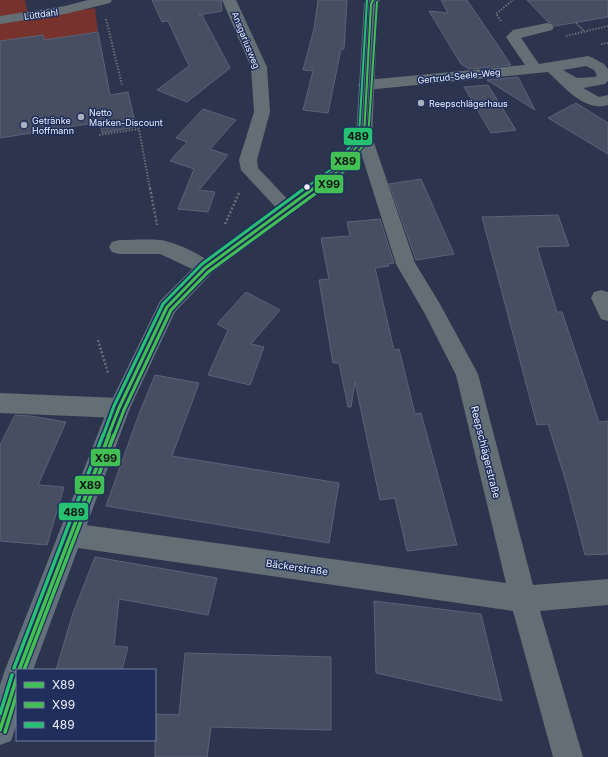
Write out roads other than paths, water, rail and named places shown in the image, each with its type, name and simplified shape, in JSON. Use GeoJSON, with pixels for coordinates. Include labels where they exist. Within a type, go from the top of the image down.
{"type":"FeatureCollection","features":[{"type":"Feature","properties":{"kind":"main road"},"geometry":{"type":"LineString","coordinates":[[19,669],[119,408],[167,307],[205,268],[337,172],[364,136],[371,4],[373,0]]}},
{"type":"Feature","properties":{"kind":"main road"},"geometry":{"type":"LineString","coordinates":[[0,730],[16,680]]}},
{"type":"Feature","properties":{"kind":"street","name":"Lüttdahl"},"geometry":{"type":"LineString","coordinates":[[0,20],[65,10],[103,0]]}},
{"type":"Feature","properties":{"kind":"street","name":"Ansgariusweg"},"geometry":{"type":"LineString","coordinates":[[229,0],[259,67],[262,112],[248,160],[250,170],[286,208]]}},
{"type":"Feature","properties":{"kind":"street"},"geometry":{"type":"LineString","coordinates":[[535,68],[513,38],[518,33],[547,28]]}},
{"type":"Feature","properties":{"kind":"street","name":"Gertrud-Seele-Weg"},"geometry":{"type":"LineString","coordinates":[[366,86],[551,67],[588,61],[599,67],[605,75],[600,81],[581,84],[566,80]]}},
{"type":"Feature","properties":{"kind":"street"},"geometry":{"type":"LineString","coordinates":[[551,67],[579,92],[603,101]]}},
{"type":"Feature","properties":{"kind":"street","name":"Reepschlägerstraße"},"geometry":{"type":"LineString","coordinates":[[364,136],[406,264],[433,310],[467,374],[523,600],[568,757]]}},
{"type":"Feature","properties":{"kind":"street"},"geometry":{"type":"LineString","coordinates":[[119,247],[162,247],[205,268]]}},
{"type":"Feature","properties":{"kind":"street"},"geometry":{"type":"LineString","coordinates":[[0,403],[119,408]]}},
{"type":"Feature","properties":{"kind":"street","name":"Bäckerstraße"},"geometry":{"type":"LineString","coordinates":[[71,536],[523,600]]}},
{"type":"Feature","properties":{"kind":"street"},"geometry":{"type":"LineString","coordinates":[[523,600],[608,592]]}},
{"type":"Feature","properties":{"kind":"place","name":"Reepschlägerhaus"},"geometry":{"type":"Point","coordinates":[421,103]}},
{"type":"Feature","properties":{"kind":"place","name":"Netto Marken-Discount"},"geometry":{"type":"Point","coordinates":[81,117]}},
{"type":"Feature","properties":{"kind":"place","name":"Getränke Hoffmann"},"geometry":{"type":"Point","coordinates":[24,125]}}]}
